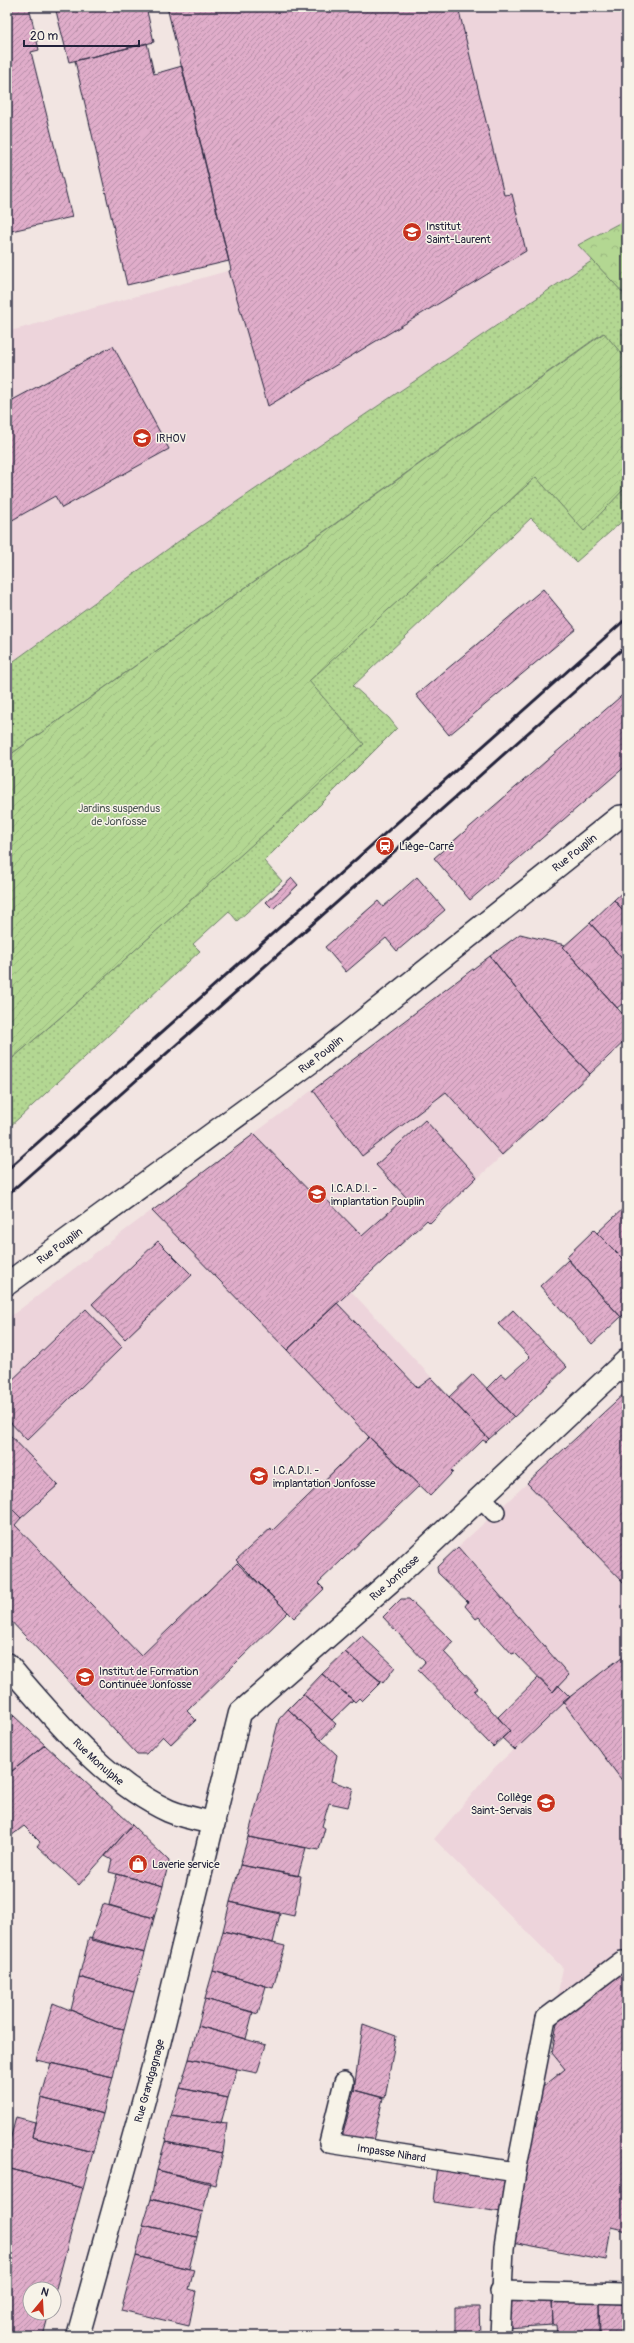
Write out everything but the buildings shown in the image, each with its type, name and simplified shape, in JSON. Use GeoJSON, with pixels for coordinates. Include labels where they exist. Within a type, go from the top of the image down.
{"type":"FeatureCollection","features":[{"type":"Feature","properties":{"kind":"street","name":"Rue Pouplin"},"geometry":{"type":"LineString","coordinates":[[7,1284],[315,1058],[613,821],[619,817],[627,816]]}},
{"type":"Feature","properties":{"kind":"street","name":"Rue Jonfosse"},"geometry":{"type":"LineString","coordinates":[[214,1823],[240,1713],[400,1573],[488,1505],[627,1360]]}},
{"type":"Feature","properties":{"kind":"street","name":"Rue Monulphe"},"geometry":{"type":"LineString","coordinates":[[7,1664],[48,1711],[102,1766],[138,1795],[171,1812],[214,1823]]}},
{"type":"Feature","properties":{"kind":"street","name":"Rue Grandgagnage"},"geometry":{"type":"LineString","coordinates":[[78,2336],[155,2060],[214,1823]]}},
{"type":"Feature","properties":{"kind":"lane"},"geometry":{"type":"LineString","coordinates":[[500,2336],[500,2291],[504,2248],[516,2172],[546,2018],[622,1962]]}},
{"type":"Feature","properties":{"kind":"lane","name":"Impasse Nihard"},"geometry":{"type":"LineString","coordinates":[[344,2082],[329,2143],[516,2172]]}},
{"type":"Feature","properties":{"kind":"lane"},"geometry":{"type":"LineString","coordinates":[[500,2291],[627,2294]]}},
{"type":"Feature","properties":{"kind":"shaded area","name":"Institut Saint-Laurent"},"geometry":{"type":"Polygon","coordinates":[[[167,7],[627,7],[627,219],[578,245],[593,260],[179,541],[7,666],[7,332],[231,270],[167,7]]]}},
{"type":"Feature","properties":{"kind":"shaded area"},"geometry":{"type":"Polygon","coordinates":[[[520,934],[565,945],[563,947],[627,1019],[627,1039],[430,1223],[427,1220],[350,1290],[489,1439],[486,1442],[483,1440],[452,1470],[453,1472],[430,1496],[420,1485],[318,1583],[324,1589],[294,1618],[288,1612],[187,1711],[196,1720],[171,1744],[163,1737],[146,1754],[137,1754],[7,1617],[7,1319],[520,934]]]}},
{"type":"Feature","properties":{"kind":"shaded area","name":"Collège Saint-Servais"},"geometry":{"type":"Polygon","coordinates":[[[627,1391],[627,2231],[611,2227],[606,2260],[512,2242],[537,2085],[552,2053],[558,2017],[554,2012],[563,1968],[434,1839],[495,1767],[570,1697],[558,1685],[569,1675],[458,1547],[627,1391]]]}},
{"type":"Feature","properties":{"kind":"green space"},"geometry":{"type":"Polygon","coordinates":[[[627,219],[627,297],[578,245],[627,219]]]}},
{"type":"Feature","properties":{"kind":"green space"},"geometry":{"type":"Polygon","coordinates":[[[593,260],[627,297],[627,360],[603,333],[7,757],[7,666],[179,541],[593,260]]]}},
{"type":"Feature","properties":{"kind":"green space","name":"Jardins suspendus de Jonfosse"},"geometry":{"type":"Polygon","coordinates":[[[604,333],[627,360],[627,486],[584,531],[536,477],[309,681],[364,744],[63,1015],[7,1063],[7,757],[604,333]]]}},
{"type":"Feature","properties":{"kind":"green space"},"geometry":{"type":"Polygon","coordinates":[[[537,476],[611,500],[627,486],[627,517],[576,562],[531,518],[353,686],[389,718],[397,728],[264,861],[282,881],[237,921],[229,911],[193,944],[200,951],[7,1129],[7,1063],[63,1015],[363,744],[308,681],[537,476]]]}},
{"type":"Feature","properties":{"kind":"railway"},"geometry":{"type":"LineString","coordinates":[[7,1170],[627,618]]}},
{"type":"Feature","properties":{"kind":"railway"},"geometry":{"type":"LineString","coordinates":[[7,1195],[627,645]]}},
{"type":"Feature","properties":{"kind":"place","name":"Institut Saint-Laurent"},"geometry":{"type":"Point","coordinates":[412,232]}},
{"type":"Feature","properties":{"kind":"place","name":"IRHOV"},"geometry":{"type":"Point","coordinates":[142,438]}},
{"type":"Feature","properties":{"kind":"place","name":"Liège-Carré"},"geometry":{"type":"Point","coordinates":[385,846]}},
{"type":"Feature","properties":{"kind":"place","name":"I.C.A.D.I. - implantation Pouplin"},"geometry":{"type":"Point","coordinates":[317,1194]}},
{"type":"Feature","properties":{"kind":"place","name":"I.C.A.D.I. - implantation Jonfosse"},"geometry":{"type":"Point","coordinates":[259,1476]}},
{"type":"Feature","properties":{"kind":"place","name":"Institut de Formation Continuée Jonfosse"},"geometry":{"type":"Point","coordinates":[85,1677]}},
{"type":"Feature","properties":{"kind":"place","name":"Collège Saint-Servais"},"geometry":{"type":"Point","coordinates":[546,1803]}},
{"type":"Feature","properties":{"kind":"place","name":"Laverie service"},"geometry":{"type":"Point","coordinates":[138,1864]}}]}
